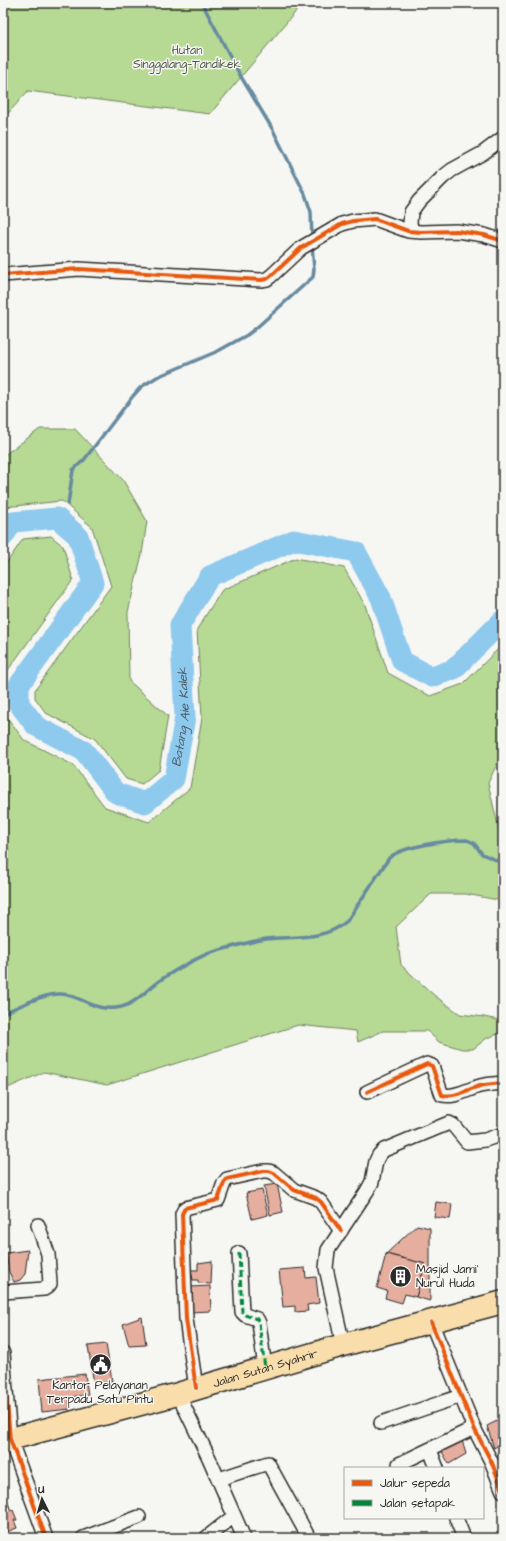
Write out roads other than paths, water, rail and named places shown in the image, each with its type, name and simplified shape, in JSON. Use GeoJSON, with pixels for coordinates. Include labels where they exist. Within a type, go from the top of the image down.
{"type":"FeatureCollection","features":[{"type":"Feature","properties":{"kind":"highway","name":"Jalan Sutan Syahrir"},"geometry":{"type":"LineString","coordinates":[[7,1440],[503,1302]]}},
{"type":"Feature","properties":{"kind":"street"},"geometry":{"type":"LineString","coordinates":[[412,231],[410,222],[411,212],[419,201],[452,170],[483,152],[503,138]]}},
{"type":"Feature","properties":{"kind":"street"},"geometry":{"type":"LineString","coordinates":[[3,275],[80,269],[262,280],[271,276],[301,248],[347,222],[370,218],[401,229],[412,231],[457,231],[484,235],[503,241]]}},
{"type":"Feature","properties":{"kind":"street"},"geometry":{"type":"LineString","coordinates":[[367,1092],[427,1064],[432,1066],[442,1095],[447,1096],[456,1094],[482,1085],[503,1083]]}},
{"type":"Feature","properties":{"kind":"street"},"geometry":{"type":"LineString","coordinates":[[343,1346],[326,1268],[328,1250],[372,1182],[376,1160],[379,1155],[384,1150],[449,1123],[453,1125],[467,1142],[485,1140],[503,1134]]}},
{"type":"Feature","properties":{"kind":"street"},"geometry":{"type":"LineString","coordinates":[[244,1538],[219,1479],[187,1391],[182,1214],[185,1208],[218,1200],[224,1183],[231,1178],[269,1171],[274,1173],[294,1190],[316,1198],[321,1202],[341,1231]]}},
{"type":"Feature","properties":{"kind":"street"},"geometry":{"type":"LineString","coordinates":[[3,1292],[48,1288],[50,1284],[48,1254],[38,1225]]}},
{"type":"Feature","properties":{"kind":"street"},"geometry":{"type":"LineString","coordinates":[[239,1253],[242,1312],[257,1319],[259,1323],[265,1368]]}},
{"type":"Feature","properties":{"kind":"street"},"geometry":{"type":"LineString","coordinates":[[431,1322],[474,1428],[492,1463],[503,1491]]}},
{"type":"Feature","properties":{"kind":"street"},"geometry":{"type":"LineString","coordinates":[[3,1353],[7,1440],[46,1538]]}},
{"type":"Feature","properties":{"kind":"street"},"geometry":{"type":"LineString","coordinates":[[381,1423],[461,1396]]}},
{"type":"Feature","properties":{"kind":"street"},"geometry":{"type":"LineString","coordinates":[[399,1464],[474,1428]]}},
{"type":"Feature","properties":{"kind":"street"},"geometry":{"type":"LineString","coordinates":[[430,1450],[437,1467]]}},
{"type":"Feature","properties":{"kind":"street"},"geometry":{"type":"LineString","coordinates":[[219,1479],[268,1464],[309,1538]]}},
{"type":"Feature","properties":{"kind":"street"},"geometry":{"type":"LineString","coordinates":[[206,1538],[234,1516]]}},
{"type":"Feature","properties":{"kind":"street"},"geometry":{"type":"LineString","coordinates":[[84,1538],[139,1517]]}},
{"type":"Feature","properties":{"kind":"street"},"geometry":{"type":"LineString","coordinates":[[456,1519],[464,1538]]}},
{"type":"Feature","properties":{"kind":"waterway"},"geometry":{"type":"LineString","coordinates":[[202,3],[240,75],[273,130],[305,194],[311,212],[312,239]]}},
{"type":"Feature","properties":{"kind":"waterway"},"geometry":{"type":"LineString","coordinates":[[68,504],[73,470],[84,460],[141,387],[157,377],[218,351],[255,329],[313,277],[314,269],[312,245]]}},
{"type":"Feature","properties":{"kind":"waterway","name":"Batang Aie Kalek"},"geometry":{"type":"LineString","coordinates":[[3,537],[13,522],[57,518],[78,536],[93,583],[19,685],[19,704],[36,726],[84,751],[116,793],[145,803],[174,779],[185,717],[180,625],[210,576],[294,540],[356,552],[381,598],[402,661],[432,677],[454,669],[503,620]]}},
{"type":"Feature","properties":{"kind":"waterway"},"geometry":{"type":"LineString","coordinates":[[3,1013],[39,998],[54,994],[68,995],[100,1007],[122,1007],[139,998],[170,974],[204,955],[259,940],[319,935],[329,932],[347,921],[389,858],[404,850],[449,841],[467,840],[474,843],[482,854],[503,863]]}},
{"type":"Feature","properties":{"kind":"place","name":"Masjid Jami' Nurul Huda"},"geometry":{"type":"Point","coordinates":[401,1276]}},
{"type":"Feature","properties":{"kind":"place","name":"Kantor Pelayanan Terpadu Satu Pintu"},"geometry":{"type":"Point","coordinates":[100,1364]}},
{"type":"Feature","properties":{"kind":"park label","name":"Hutan Singgalang—Tandikek"},"geometry":{"type":"Point","coordinates":[187,57]}}]}
